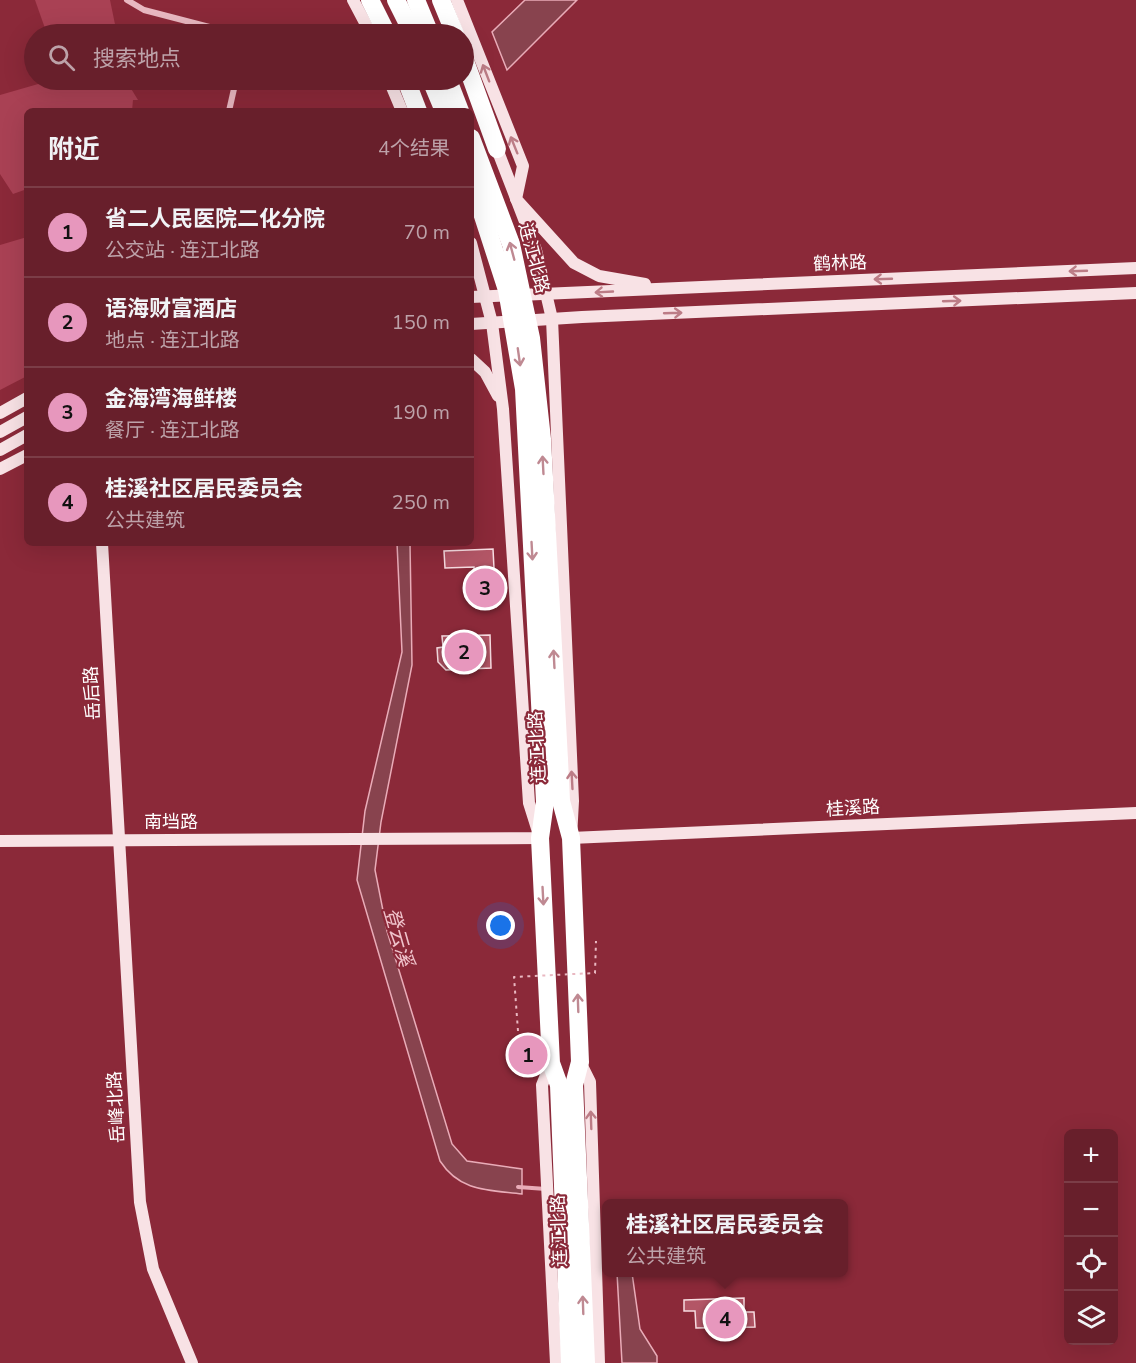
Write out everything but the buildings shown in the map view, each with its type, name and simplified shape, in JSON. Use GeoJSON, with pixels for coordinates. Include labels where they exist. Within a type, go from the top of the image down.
{"type":"FeatureCollection","features":[{"type":"Feature","properties":{"kind":"highway"},"geometry":{"type":"LineString","coordinates":[[370,0],[382,24]]}},
{"type":"Feature","properties":{"kind":"highway"},"geometry":{"type":"LineString","coordinates":[[396,0],[407,24]]}},
{"type":"Feature","properties":{"kind":"highway"},"geometry":{"type":"LineString","coordinates":[[416,0],[426,24]]}},
{"type":"Feature","properties":{"kind":"highway"},"geometry":{"type":"LineString","coordinates":[[441,0],[451,24]]}},
{"type":"Feature","properties":{"kind":"highway"},"geometry":{"type":"LineString","coordinates":[[474,67],[497,149]]}},
{"type":"Feature","properties":{"kind":"highway"},"geometry":{"type":"LineString","coordinates":[[410,90],[417,108]]}},
{"type":"Feature","properties":{"kind":"highway"},"geometry":{"type":"LineString","coordinates":[[436,90],[443,108]]}},
{"type":"Feature","properties":{"kind":"highway"},"geometry":{"type":"LineString","coordinates":[[452,90],[459,108]]}},
{"type":"Feature","properties":{"kind":"highway","name":"连江北路"},"geometry":{"type":"LineString","coordinates":[[474,146],[511,244],[522,287],[536,368],[542,439],[551,760],[540,838],[551,1063],[559,1085],[569,1148],[586,1363]]}},
{"type":"Feature","properties":{"kind":"highway","name":"连江北路"},"geometry":{"type":"LineString","coordinates":[[474,188],[507,290],[524,389],[551,760],[571,838],[580,1062],[574,1084],[569,1148],[570,1363]]}},
{"type":"Feature","properties":{"kind":"main road"},"geometry":{"type":"LineString","coordinates":[[354,0],[366,24]]}},
{"type":"Feature","properties":{"kind":"main road"},"geometry":{"type":"LineString","coordinates":[[457,0],[463,24]]}},
{"type":"Feature","properties":{"kind":"main road"},"geometry":{"type":"LineString","coordinates":[[474,61],[493,93],[523,166],[516,199]]}},
{"type":"Feature","properties":{"kind":"main road"},"geometry":{"type":"LineString","coordinates":[[393,90],[401,108]]}},
{"type":"Feature","properties":{"kind":"main road"},"geometry":{"type":"LineString","coordinates":[[497,149],[536,250],[552,319],[573,801],[571,838]]}},
{"type":"Feature","properties":{"kind":"main road"},"geometry":{"type":"LineString","coordinates":[[516,199],[546,230],[567,258],[586,271],[612,279],[673,288]]}},
{"type":"Feature","properties":{"kind":"main road"},"geometry":{"type":"LineString","coordinates":[[474,254],[492,323],[503,409],[529,803],[540,838]]}},
{"type":"Feature","properties":{"kind":"main road","name":"鹤林路"},"geometry":{"type":"LineString","coordinates":[[474,297],[1136,268]]}},
{"type":"Feature","properties":{"kind":"main road"},"geometry":{"type":"LineString","coordinates":[[474,324],[1136,293]]}},
{"type":"Feature","properties":{"kind":"main road"},"geometry":{"type":"LineString","coordinates":[[474,362],[493,383],[503,409]]}},
{"type":"Feature","properties":{"kind":"main road"},"geometry":{"type":"LineString","coordinates":[[0,413],[24,400]]}},
{"type":"Feature","properties":{"kind":"main road"},"geometry":{"type":"LineString","coordinates":[[0,432],[24,419]]}},
{"type":"Feature","properties":{"kind":"main road"},"geometry":{"type":"LineString","coordinates":[[0,450],[24,437]]}},
{"type":"Feature","properties":{"kind":"main road"},"geometry":{"type":"LineString","coordinates":[[0,470],[24,457]]}},
{"type":"Feature","properties":{"kind":"main road","name":"岳后路"},"geometry":{"type":"LineString","coordinates":[[102,546],[119,841]]}},
{"type":"Feature","properties":{"kind":"main road","name":"桂溪路"},"geometry":{"type":"LineString","coordinates":[[571,838],[1136,813]]}},
{"type":"Feature","properties":{"kind":"main road","name":"南垱路"},"geometry":{"type":"LineString","coordinates":[[0,841],[540,838]]}},
{"type":"Feature","properties":{"kind":"main road","name":"岳峰北路"},"geometry":{"type":"LineString","coordinates":[[119,841],[143,1227],[160,1291],[192,1363]]}},
{"type":"Feature","properties":{"kind":"main road"},"geometry":{"type":"LineString","coordinates":[[580,1062],[590,1082],[600,1363]]}},
{"type":"Feature","properties":{"kind":"main road"},"geometry":{"type":"LineString","coordinates":[[551,1063],[542,1085],[556,1363]]}},
{"type":"Feature","properties":{"kind":"street"},"geometry":{"type":"LineString","coordinates":[[127,0],[144,10],[199,24]]}},
{"type":"Feature","properties":{"kind":"street"},"geometry":{"type":"LineString","coordinates":[[230,108],[234,90]]}},
{"type":"Feature","properties":{"kind":"path"},"geometry":{"type":"LineString","coordinates":[[518,1031],[514,977],[595,973],[596,941]]}},
{"type":"Feature","properties":{"kind":"shaded area"},"geometry":{"type":"Polygon","coordinates":[[[35,0],[110,0],[115,24],[43,24],[35,0]]]}},
{"type":"Feature","properties":{"kind":"shaded area"},"geometry":{"type":"Polygon","coordinates":[[[525,0],[577,0],[507,70],[492,32],[525,0]]]}},
{"type":"Feature","properties":{"kind":"shaded area"},"geometry":{"type":"Polygon","coordinates":[[[24,88],[24,90],[132,90],[138,100],[133,100],[132,108],[24,108],[24,190],[13,194],[0,174],[0,95],[24,88]]]}},
{"type":"Feature","properties":{"kind":"shaded area"},"geometry":{"type":"Polygon","coordinates":[[[24,238],[24,378],[0,390],[0,245],[24,238]]]}},
{"type":"Feature","properties":{"kind":"shaded area"},"geometry":{"type":"Polygon","coordinates":[[[397,546],[410,546],[412,665],[381,822],[375,870],[387,931],[452,1144],[467,1161],[522,1169],[522,1194],[487,1190],[466,1184],[457,1179],[440,1161],[357,880],[365,811],[402,652],[397,546]]]}},
{"type":"Feature","properties":{"kind":"shaded area"},"geometry":{"type":"Polygon","coordinates":[[[617,1277],[633,1277],[640,1329],[657,1356],[657,1363],[622,1363],[617,1277]]]}},
{"type":"Feature","properties":{"kind":"waterway","name":"登云溪"},"geometry":{"type":"LineString","coordinates":[[518,1187],[546,1189]]}},
{"type":"Feature","properties":{"kind":"place","name":"金海湾海鲜楼"},"geometry":{"type":"Point","coordinates":[485,588]}},
{"type":"Feature","properties":{"kind":"place","name":"语海财富酒店"},"geometry":{"type":"Point","coordinates":[464,652]}},
{"type":"Feature","properties":{"kind":"place","name":"省二人民医院二化分院"},"geometry":{"type":"Point","coordinates":[528,1055]}},
{"type":"Feature","properties":{"kind":"place","name":"桂溪社区居民委员会"},"geometry":{"type":"Point","coordinates":[725,1319]}}]}
